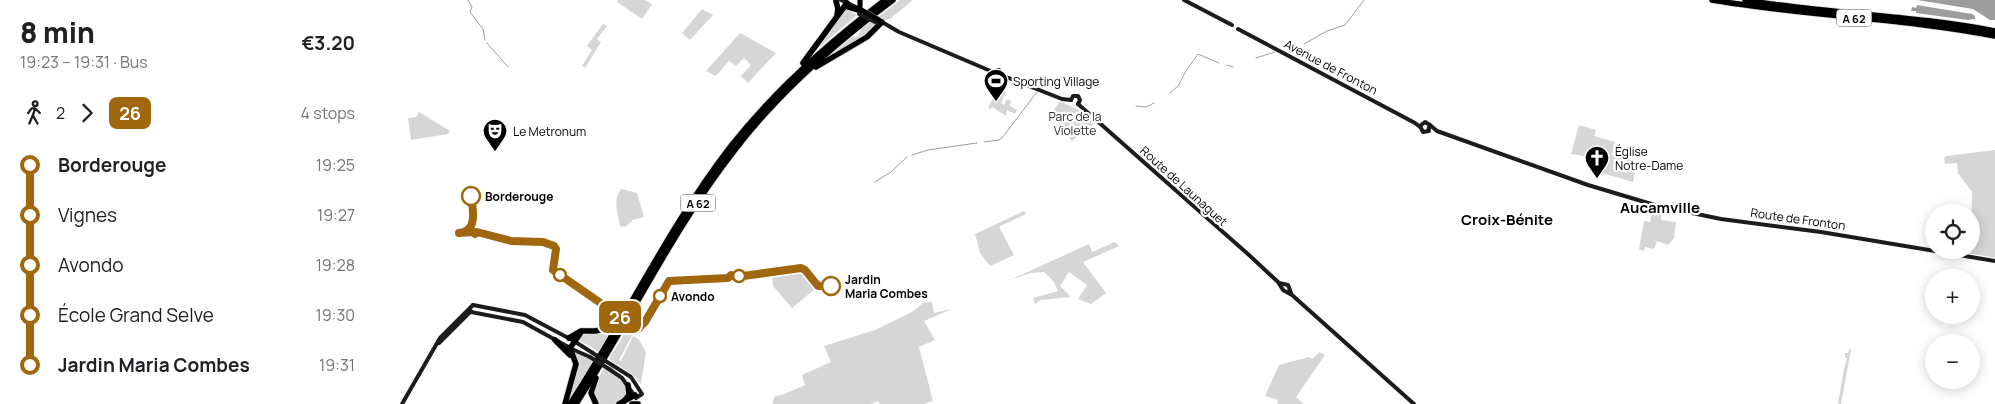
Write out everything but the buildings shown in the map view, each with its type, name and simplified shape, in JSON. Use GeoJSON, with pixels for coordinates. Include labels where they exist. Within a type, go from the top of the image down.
{"type":"FeatureCollection","features":[{"type":"Feature","properties":{"kind":"highway"},"geometry":{"type":"LineString","coordinates":[[836,19],[837,0]]}},
{"type":"Feature","properties":{"kind":"highway","name":"A 62"},"geometry":{"type":"LineString","coordinates":[[570,404],[711,174],[731,147],[771,100],[824,48],[885,0]]}},
{"type":"Feature","properties":{"kind":"highway","name":"A 62"},"geometry":{"type":"LineString","coordinates":[[576,404],[710,184],[747,135],[780,97],[828,52],[893,0]]}},
{"type":"Feature","properties":{"kind":"highway","name":"A 62"},"geometry":{"type":"LineString","coordinates":[[1712,0],[1995,36]]}},
{"type":"Feature","properties":{"kind":"highway","name":"A 62"},"geometry":{"type":"LineString","coordinates":[[1745,0],[1820,10],[1890,16],[1995,31]]}},
{"type":"Feature","properties":{"kind":"highway"},"geometry":{"type":"LineString","coordinates":[[771,100],[810,55],[848,3],[861,11]]}},
{"type":"Feature","properties":{"kind":"highway"},"geometry":{"type":"LineString","coordinates":[[780,97],[816,66],[864,39],[880,22]]}},
{"type":"Feature","properties":{"kind":"highway"},"geometry":{"type":"LineString","coordinates":[[565,404],[575,366],[570,352],[571,342],[579,334],[587,331],[602,330],[612,324],[644,282]]}},
{"type":"Feature","properties":{"kind":"highway"},"geometry":{"type":"LineString","coordinates":[[596,404],[592,394],[593,385],[629,323],[630,317]]}},
{"type":"Feature","properties":{"kind":"highway"},"geometry":{"type":"LineString","coordinates":[[555,340],[571,357],[575,366]]}},
{"type":"Feature","properties":{"kind":"highway"},"geometry":{"type":"LineString","coordinates":[[624,403],[629,395],[628,385]]}},
{"type":"Feature","properties":{"kind":"highway"},"geometry":{"type":"LineString","coordinates":[[624,403],[638,396]]}},
{"type":"Feature","properties":{"kind":"highway"},"geometry":{"type":"LineString","coordinates":[[632,404],[638,396]]}},
{"type":"Feature","properties":{"kind":"main road"},"geometry":{"type":"LineString","coordinates":[[837,0],[848,3],[855,0]]}},
{"type":"Feature","properties":{"kind":"main road"},"geometry":{"type":"LineString","coordinates":[[860,0],[861,11],[891,28],[993,72],[996,77],[1001,75],[1062,100],[1071,100],[1074,96],[1078,96],[1080,100],[1078,104],[1073,104],[1071,100]]}},
{"type":"Feature","properties":{"kind":"main road","name":"Avenue de Fronton"},"geometry":{"type":"LineString","coordinates":[[1184,0],[1232,25],[1233,30],[1238,29],[1421,125]]}},
{"type":"Feature","properties":{"kind":"main road","name":"Route de Launaguet"},"geometry":{"type":"LineString","coordinates":[[1078,104],[1414,404]]}},
{"type":"Feature","properties":{"kind":"main road"},"geometry":{"type":"LineString","coordinates":[[1426,122],[1429,127],[1422,131],[1421,125],[1426,122]]}},
{"type":"Feature","properties":{"kind":"main road","name":"Route de Fronton"},"geometry":{"type":"LineString","coordinates":[[1429,127],[1599,188],[1655,205],[1706,217],[1821,232],[1995,261]]}},
{"type":"Feature","properties":{"kind":"main road"},"geometry":{"type":"LineString","coordinates":[[434,348],[471,312],[473,305]]}},
{"type":"Feature","properties":{"kind":"main road"},"geometry":{"type":"LineString","coordinates":[[473,305],[522,314],[631,377],[638,396]]}},
{"type":"Feature","properties":{"kind":"main road"},"geometry":{"type":"LineString","coordinates":[[402,404],[442,335],[473,305]]}},
{"type":"Feature","properties":{"kind":"main road"},"geometry":{"type":"LineString","coordinates":[[471,312],[523,322],[555,340],[571,342],[588,350],[591,355]]}},
{"type":"Feature","properties":{"kind":"main road"},"geometry":{"type":"LineString","coordinates":[[611,367],[638,396]]}},
{"type":"Feature","properties":{"kind":"green space"},"geometry":{"type":"Polygon","coordinates":[[[618,0],[645,0],[652,4],[642,19],[617,2],[618,0]]]}},
{"type":"Feature","properties":{"kind":"green space"},"geometry":{"type":"Polygon","coordinates":[[[900,0],[913,0],[890,19],[878,17],[900,0]]]}},
{"type":"Feature","properties":{"kind":"green space"},"geometry":{"type":"Polygon","coordinates":[[[702,9],[713,15],[690,40],[682,33],[702,9]]]}},
{"type":"Feature","properties":{"kind":"green space"},"geometry":{"type":"Polygon","coordinates":[[[846,9],[857,15],[815,51],[815,50],[846,9]]]}},
{"type":"Feature","properties":{"kind":"green space"},"geometry":{"type":"Polygon","coordinates":[[[871,22],[876,24],[863,36],[851,44],[836,50],[853,36],[855,38],[859,35],[861,29],[871,22]]]}},
{"type":"Feature","properties":{"kind":"green space"},"geometry":{"type":"Polygon","coordinates":[[[603,24],[607,26],[597,39],[601,42],[585,68],[582,66],[592,50],[587,46],[603,24]]]}},
{"type":"Feature","properties":{"kind":"green space"},"geometry":{"type":"Polygon","coordinates":[[[740,33],[776,53],[748,83],[741,76],[751,65],[744,58],[736,66],[729,61],[716,76],[706,71],[740,33]]]}},
{"type":"Feature","properties":{"kind":"green space","name":"Sporting Village"},"geometry":{"type":"Polygon","coordinates":[[[998,88],[1006,92],[1001,103],[1004,105],[1007,99],[1011,101],[1010,106],[1017,110],[1015,114],[1007,110],[1006,116],[992,107],[991,109],[988,108],[998,88]]]}},
{"type":"Feature","properties":{"kind":"green space","name":"Parc de la Violette"},"geometry":{"type":"Polygon","coordinates":[[[1060,101],[1080,111],[1095,123],[1072,141],[1051,114],[1060,101]]]}},
{"type":"Feature","properties":{"kind":"green space"},"geometry":{"type":"Polygon","coordinates":[[[419,112],[450,131],[448,134],[411,140],[408,118],[416,117],[419,112]]]}},
{"type":"Feature","properties":{"kind":"green space"},"geometry":{"type":"Polygon","coordinates":[[[1579,125],[1596,130],[1594,136],[1615,142],[1612,155],[1637,162],[1633,182],[1595,171],[1601,151],[1590,157],[1571,154],[1579,125]]]}},
{"type":"Feature","properties":{"kind":"green space"},"geometry":{"type":"Polygon","coordinates":[[[1995,150],[1995,258],[1980,255],[1980,204],[1972,204],[1972,192],[1958,173],[1957,163],[1945,164],[1944,158],[1946,156],[1995,150]]]}},
{"type":"Feature","properties":{"kind":"green space"},"geometry":{"type":"Polygon","coordinates":[[[622,189],[637,193],[644,217],[633,220],[625,227],[620,226],[616,201],[622,189]]]}},
{"type":"Feature","properties":{"kind":"green space"},"geometry":{"type":"Polygon","coordinates":[[[1652,210],[1662,211],[1661,220],[1676,222],[1674,238],[1668,245],[1657,241],[1654,249],[1645,247],[1644,251],[1639,249],[1644,221],[1650,222],[1652,210]]]}},
{"type":"Feature","properties":{"kind":"green space"},"geometry":{"type":"Polygon","coordinates":[[[1024,211],[1026,214],[999,227],[1014,255],[990,266],[980,253],[975,234],[1024,211]]]}},
{"type":"Feature","properties":{"kind":"green space"},"geometry":{"type":"Polygon","coordinates":[[[1115,242],[1119,246],[1083,262],[1106,293],[1091,304],[1078,299],[1087,285],[1069,272],[1060,286],[1071,297],[1040,300],[1035,304],[1033,298],[1058,291],[1054,282],[1044,272],[1031,273],[1010,280],[1089,244],[1092,252],[1115,242]]]}},
{"type":"Feature","properties":{"kind":"green space","name":"Jardin Maria Combes"},"geometry":{"type":"Polygon","coordinates":[[[801,271],[815,289],[792,308],[773,286],[772,275],[801,271]]]}},
{"type":"Feature","properties":{"kind":"green space"},"geometry":{"type":"Polygon","coordinates":[[[932,302],[934,313],[952,309],[924,321],[935,340],[919,347],[933,401],[924,404],[880,404],[878,401],[871,404],[772,404],[775,396],[805,385],[802,375],[831,362],[824,346],[875,330],[912,312],[923,303],[932,302]]]}},
{"type":"Feature","properties":{"kind":"green space"},"geometry":{"type":"Polygon","coordinates":[[[614,326],[599,352],[577,339],[584,335],[602,332],[614,326]]]}},
{"type":"Feature","properties":{"kind":"green space"},"geometry":{"type":"Polygon","coordinates":[[[629,326],[634,332],[619,360],[621,361],[633,336],[639,340],[646,352],[641,384],[633,375],[609,359],[629,326]]]}},
{"type":"Feature","properties":{"kind":"green space"},"geometry":{"type":"Polygon","coordinates":[[[1849,349],[1851,350],[1841,404],[1838,404],[1847,358],[1845,353],[1848,353],[1849,349]]]}},
{"type":"Feature","properties":{"kind":"green space"},"geometry":{"type":"Polygon","coordinates":[[[571,351],[582,354],[594,361],[568,402],[577,366],[571,351]]]}},
{"type":"Feature","properties":{"kind":"green space"},"geometry":{"type":"Polygon","coordinates":[[[1320,352],[1325,355],[1296,397],[1304,404],[1277,404],[1278,400],[1265,396],[1279,365],[1309,357],[1312,359],[1320,352]]]}},
{"type":"Feature","properties":{"kind":"green space"},"geometry":{"type":"Polygon","coordinates":[[[604,368],[616,376],[627,389],[628,394],[615,404],[600,404],[594,396],[597,380],[604,368]]]}},
{"type":"Feature","properties":{"kind":"shaded area"},"geometry":{"type":"Polygon","coordinates":[[[1917,0],[1995,0],[1995,20],[1990,20],[1973,9],[1917,0]]]}},
{"type":"Feature","properties":{"kind":"shaded area"},"geometry":{"type":"Polygon","coordinates":[[[1917,5],[1972,14],[1975,16],[1975,19],[1968,20],[1911,11],[1912,7],[1916,8],[1917,5]]]}},
{"type":"Feature","properties":{"kind":"waterway"},"geometry":{"type":"LineString","coordinates":[[468,0],[472,7],[470,12],[483,29],[485,40]]}},
{"type":"Feature","properties":{"kind":"waterway"},"geometry":{"type":"LineString","coordinates":[[1304,44],[1327,31],[1345,25],[1364,0]]}},
{"type":"Feature","properties":{"kind":"waterway"},"geometry":{"type":"LineString","coordinates":[[487,43],[508,67]]}},
{"type":"Feature","properties":{"kind":"waterway"},"geometry":{"type":"LineString","coordinates":[[1256,58],[1275,52]]}},
{"type":"Feature","properties":{"kind":"waterway"},"geometry":{"type":"LineString","coordinates":[[1170,93],[1178,86],[1198,54],[1219,63]]}},
{"type":"Feature","properties":{"kind":"waterway"},"geometry":{"type":"LineString","coordinates":[[1227,65],[1233,67]]}},
{"type":"Feature","properties":{"kind":"waterway"},"geometry":{"type":"LineString","coordinates":[[984,142],[1002,138],[1037,92]]}},
{"type":"Feature","properties":{"kind":"waterway"},"geometry":{"type":"LineString","coordinates":[[1136,106],[1146,107],[1154,103]]}},
{"type":"Feature","properties":{"kind":"waterway"},"geometry":{"type":"LineString","coordinates":[[912,155],[928,150],[977,143]]}},
{"type":"Feature","properties":{"kind":"waterway"},"geometry":{"type":"LineString","coordinates":[[875,182],[891,172],[907,157]]}},
{"type":"Feature","properties":{"kind":"bus line","name":"26"},"geometry":{"type":"LineString","coordinates":[[471,196],[474,213],[471,227],[467,232],[459,233],[473,232],[476,234],[477,232],[504,240],[543,242],[555,246],[553,270],[638,329],[645,322],[669,281],[728,278],[731,275],[736,277],[801,268],[805,270],[819,287],[831,286]]}},
{"type":"Feature","properties":{"kind":"place","name":"Sporting Village"},"geometry":{"type":"Point","coordinates":[996,102]}},
{"type":"Feature","properties":{"kind":"place","name":"Le Metronum"},"geometry":{"type":"Point","coordinates":[495,152]}},
{"type":"Feature","properties":{"kind":"place","name":"Église Notre-Dame"},"geometry":{"type":"Point","coordinates":[1597,179]}},
{"type":"Feature","properties":{"kind":"place","name":"Borderouge"},"geometry":{"type":"Point","coordinates":[471,196]}},
{"type":"Feature","properties":{"kind":"place","name":"Jardin Maria Combes"},"geometry":{"type":"Point","coordinates":[831,286]}},
{"type":"Feature","properties":{"kind":"place","name":"Avondo"},"geometry":{"type":"Point","coordinates":[660,296]}},
{"type":"Feature","properties":{"kind":"district","name":"Aucamville"},"geometry":{"type":"Point","coordinates":[1660,207]}},
{"type":"Feature","properties":{"kind":"district","name":"Croix-Bénite"},"geometry":{"type":"Point","coordinates":[1507,219]}}]}
